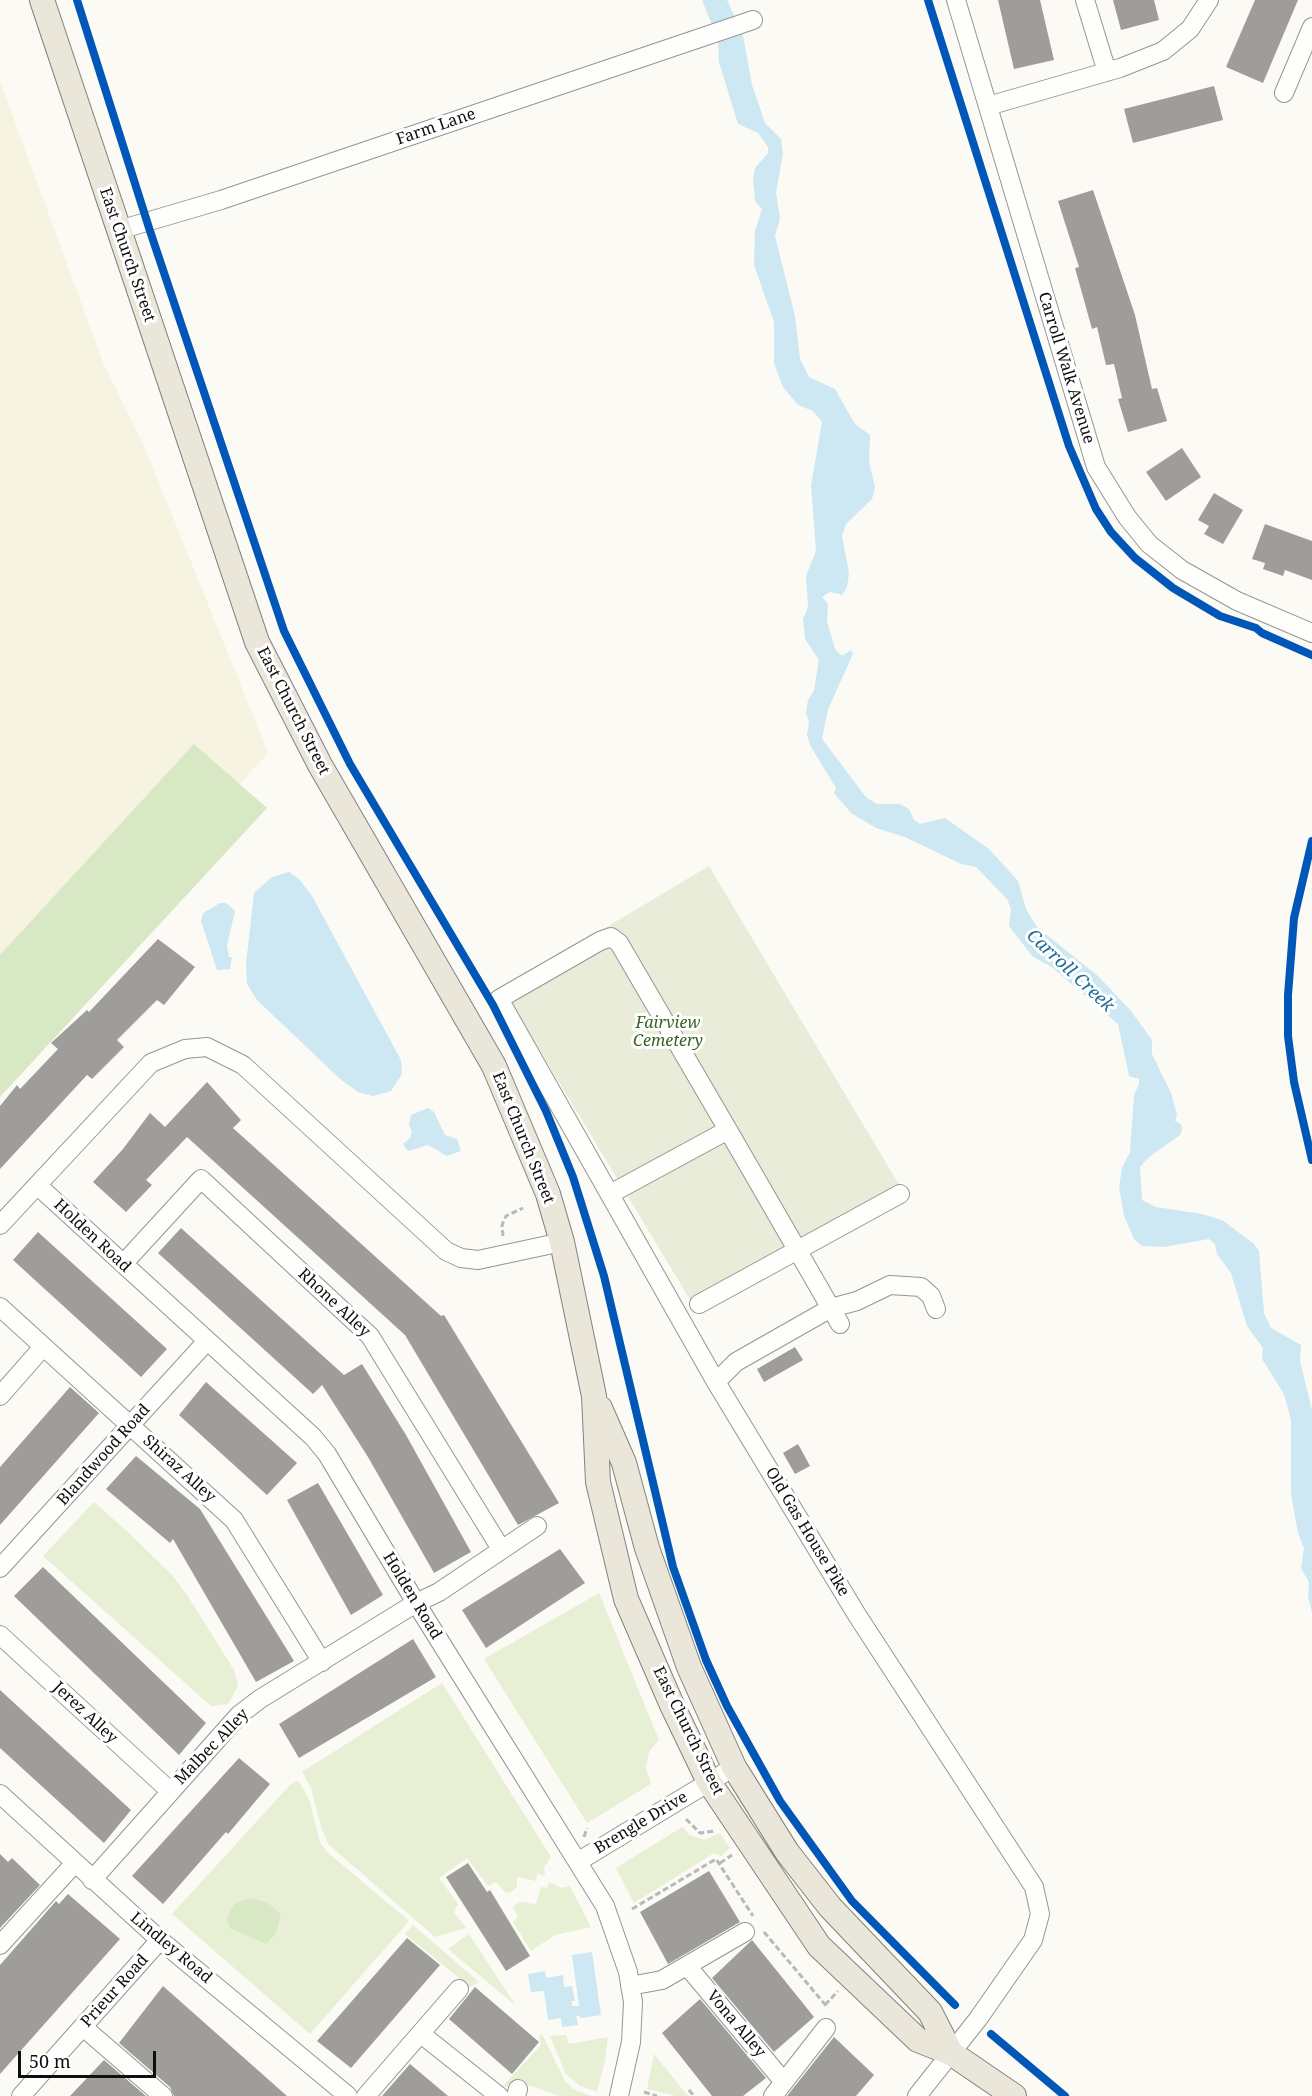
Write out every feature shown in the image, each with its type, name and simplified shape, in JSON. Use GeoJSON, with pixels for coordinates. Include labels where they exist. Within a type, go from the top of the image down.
{"type":"FeatureCollection","features":[{"type":"Feature","properties":{"kind":"main road","name":"East Church Street"},"geometry":{"type":"LineString","coordinates":[[42,0],[257,642],[320,765],[495,1066],[548,1194],[562,1242],[594,1396],[598,1482],[626,1599],[672,1705],[709,1782],[819,1946],[918,2040],[951,2053],[1014,2096]]}},
{"type":"Feature","properties":{"kind":"main road","name":"East Church Street"},"geometry":{"type":"LineString","coordinates":[[594,1396],[624,1463],[647,1548],[689,1667],[734,1767],[787,1852],[830,1907],[930,2012],[951,2053]]}},
{"type":"Feature","properties":{"kind":"street","name":"Carroll Walk Avenue"},"geometry":{"type":"LineString","coordinates":[[956,0],[1096,467],[1127,517],[1149,544],[1182,570],[1237,601],[1312,633]]}},
{"type":"Feature","properties":{"kind":"street"},"geometry":{"type":"LineString","coordinates":[[1085,0],[1107,72]]}},
{"type":"Feature","properties":{"kind":"street"},"geometry":{"type":"LineString","coordinates":[[988,106],[1107,72],[1163,51],[1190,29],[1209,0]]}},
{"type":"Feature","properties":{"kind":"street","name":"Farm Lane"},"geometry":{"type":"LineString","coordinates":[[119,230],[221,200],[753,20]]}},
{"type":"Feature","properties":{"kind":"street"},"geometry":{"type":"LineString","coordinates":[[1284,93],[1312,27]]}},
{"type":"Feature","properties":{"kind":"street","name":"Old Gas House Pike"},"geometry":{"type":"LineString","coordinates":[[728,1130],[619,944],[611,937],[600,941],[499,999],[716,1382],[857,1615],[1034,1887],[1040,1914],[1033,1940],[978,2019],[917,2096]]}},
{"type":"Feature","properties":{"kind":"street"},"geometry":{"type":"LineString","coordinates":[[0,1225],[152,1063],[185,1049],[207,1047],[243,1065],[446,1251],[461,1258],[478,1260],[562,1242]]}},
{"type":"Feature","properties":{"kind":"street"},"geometry":{"type":"LineString","coordinates":[[610,1194],[728,1130],[840,1324]]}},
{"type":"Feature","properties":{"kind":"street","name":"Rhone Alley"},"geometry":{"type":"LineString","coordinates":[[123,1264],[201,1179],[370,1336],[501,1549]]}},
{"type":"Feature","properties":{"kind":"street","name":"Holden Road"},"geometry":{"type":"LineString","coordinates":[[37,1185],[313,1437],[327,1454],[416,1603],[605,1906],[628,1972],[633,2002],[631,2042],[619,2096]]}},
{"type":"Feature","properties":{"kind":"street"},"geometry":{"type":"LineString","coordinates":[[699,1304],[900,1194]]}},
{"type":"Feature","properties":{"kind":"street"},"geometry":{"type":"LineString","coordinates":[[716,1382],[735,1362],[831,1308],[857,1301],[890,1285],[921,1287],[931,1296],[936,1309]]}},
{"type":"Feature","properties":{"kind":"street","name":"Shiraz Alley"},"geometry":{"type":"LineString","coordinates":[[0,1307],[234,1520],[322,1662]]}},
{"type":"Feature","properties":{"kind":"street","name":"Blandwood Road"},"geometry":{"type":"LineString","coordinates":[[0,1568],[207,1341]]}},
{"type":"Feature","properties":{"kind":"street"},"geometry":{"type":"LineString","coordinates":[[0,1396],[43,1347]]}},
{"type":"Feature","properties":{"kind":"street"},"geometry":{"type":"LineString","coordinates":[[416,1603],[439,1592],[537,1526]]}},
{"type":"Feature","properties":{"kind":"street","name":"Malbec Alley"},"geometry":{"type":"LineString","coordinates":[[92,1880],[239,1715],[260,1699],[416,1603]]}},
{"type":"Feature","properties":{"kind":"street","name":"Jerez Alley"},"geometry":{"type":"LineString","coordinates":[[0,1635],[170,1791]]}},
{"type":"Feature","properties":{"kind":"street","name":"Brengle Drive"},"geometry":{"type":"LineString","coordinates":[[579,1861],[734,1767]]}},
{"type":"Feature","properties":{"kind":"street","name":"Lindley Road"},"geometry":{"type":"LineString","coordinates":[[0,1794],[74,1864],[160,1940],[348,2096]]}},
{"type":"Feature","properties":{"kind":"street"},"geometry":{"type":"LineString","coordinates":[[0,1945],[74,1864]]}},
{"type":"Feature","properties":{"kind":"street"},"geometry":{"type":"LineString","coordinates":[[630,1986],[662,1980],[745,1932]]}},
{"type":"Feature","properties":{"kind":"street","name":"Prieur Road"},"geometry":{"type":"LineString","coordinates":[[21,2096],[160,1940]]}},
{"type":"Feature","properties":{"kind":"street","name":"Vona Alley"},"geometry":{"type":"LineString","coordinates":[[688,1967],[779,2089],[826,2028]]}},
{"type":"Feature","properties":{"kind":"street"},"geometry":{"type":"LineString","coordinates":[[366,2096],[459,1989]]}},
{"type":"Feature","properties":{"kind":"street"},"geometry":{"type":"LineString","coordinates":[[83,2027],[163,2096]]}},
{"type":"Feature","properties":{"kind":"street"},"geometry":{"type":"LineString","coordinates":[[421,2034],[499,2096]]}},
{"type":"Feature","properties":{"kind":"path"},"geometry":{"type":"LineString","coordinates":[[504,1238],[502,1225],[506,1216],[523,1208]]}},
{"type":"Feature","properties":{"kind":"path"},"geometry":{"type":"LineString","coordinates":[[686,1819],[700,1833],[712,1832],[723,1826]]}},
{"type":"Feature","properties":{"kind":"path"},"geometry":{"type":"LineString","coordinates":[[720,1863],[739,1851]]}},
{"type":"Feature","properties":{"kind":"path"},"geometry":{"type":"LineString","coordinates":[[825,2005],[844,1985]]}},
{"type":"Feature","properties":{"kind":"path"},"geometry":{"type":"LineString","coordinates":[[689,2090],[694,2096]]}},
{"type":"Feature","properties":{"kind":"path"},"geometry":{"type":"LineString","coordinates":[[644,2092],[657,2096]]}},
{"type":"Feature","properties":{"kind":"shaded area"},"geometry":{"type":"Polygon","coordinates":[[[0,81],[104,365],[146,450],[268,753],[0,1048],[0,81]]]}},
{"type":"Feature","properties":{"kind":"green space"},"geometry":{"type":"Polygon","coordinates":[[[194,744],[267,808],[0,1097],[0,955],[194,744]]]}},
{"type":"Feature","properties":{"kind":"green space","name":"Fairview Cemetery"},"geometry":{"type":"Polygon","coordinates":[[[709,866],[907,1198],[698,1313],[503,989],[709,866]]]}},
{"type":"Feature","properties":{"kind":"green space"},"geometry":{"type":"Polygon","coordinates":[[[94,1502],[173,1576],[189,1598],[234,1670],[238,1686],[228,1704],[211,1706],[43,1556],[94,1502]]]}},
{"type":"Feature","properties":{"kind":"green space"},"geometry":{"type":"Polygon","coordinates":[[[599,1593],[659,1740],[649,1752],[646,1768],[651,1784],[587,1823],[484,1659],[599,1593]]]}},
{"type":"Feature","properties":{"kind":"green space"},"geometry":{"type":"Polygon","coordinates":[[[442,1683],[551,1857],[544,1867],[545,1876],[537,1874],[536,1881],[517,1877],[517,1887],[510,1893],[505,1892],[496,1882],[488,1886],[467,1858],[439,1878],[458,1904],[454,1912],[466,1928],[435,1937],[328,1844],[311,1788],[302,1772],[442,1683]]]}},
{"type":"Feature","properties":{"kind":"green space"},"geometry":{"type":"Polygon","coordinates":[[[298,1780],[309,1799],[320,1842],[326,1851],[409,1921],[310,2034],[172,1914],[290,1785],[298,1780]]]}},
{"type":"Feature","properties":{"kind":"green space"},"geometry":{"type":"Polygon","coordinates":[[[682,1827],[690,1835],[704,1840],[720,1833],[730,1848],[721,1856],[714,1853],[634,1903],[616,1868],[682,1827]]]}},
{"type":"Feature","properties":{"kind":"green space"},"geometry":{"type":"Polygon","coordinates":[[[549,1882],[562,1888],[570,1886],[591,1927],[555,1935],[531,1951],[513,1922],[518,1917],[513,1906],[520,1902],[536,1904],[541,1887],[547,1888],[549,1882]]]}},
{"type":"Feature","properties":{"kind":"green space"},"geometry":{"type":"Polygon","coordinates":[[[251,1898],[268,1903],[281,1915],[276,1933],[266,1944],[230,1928],[227,1917],[235,1903],[251,1898]]]}},
{"type":"Feature","properties":{"kind":"green space"},"geometry":{"type":"Polygon","coordinates":[[[413,1925],[479,1982],[470,1987],[405,1934],[413,1925]]]}},
{"type":"Feature","properties":{"kind":"green space"},"geometry":{"type":"Polygon","coordinates":[[[469,1934],[516,2006],[448,1949],[469,1934]]]}},
{"type":"Feature","properties":{"kind":"green space"},"geometry":{"type":"Polygon","coordinates":[[[542,2034],[565,2081],[573,2089],[591,2096],[559,2096],[514,2080],[507,2087],[501,2088],[541,2045],[539,2036],[542,2034]]]}},
{"type":"Feature","properties":{"kind":"green space"},"geometry":{"type":"Polygon","coordinates":[[[566,2035],[569,2044],[608,2037],[597,2092],[580,2086],[566,2074],[550,2036],[566,2035]]]}},
{"type":"Feature","properties":{"kind":"green space"},"geometry":{"type":"Polygon","coordinates":[[[654,2054],[688,2096],[676,2096],[647,2089],[654,2054]]]}},
{"type":"Feature","properties":{"kind":"water","name":"Carroll Creek"},"geometry":{"type":"Polygon","coordinates":[[[702,0],[727,0],[743,35],[752,85],[765,123],[781,139],[783,153],[776,193],[780,219],[775,236],[795,316],[800,359],[809,377],[835,389],[855,424],[870,435],[869,462],[875,487],[872,499],[846,524],[842,536],[849,573],[847,587],[842,595],[830,592],[822,597],[828,604],[827,621],[835,649],[842,656],[851,650],[853,654],[828,709],[822,739],[866,797],[877,804],[900,804],[909,809],[914,820],[920,824],[945,818],[989,849],[1018,881],[1026,909],[1037,927],[1098,976],[1131,1011],[1152,1040],[1152,1054],[1171,1093],[1177,1115],[1175,1121],[1181,1124],[1182,1130],[1180,1135],[1149,1157],[1140,1167],[1142,1200],[1156,1207],[1202,1214],[1222,1220],[1254,1244],[1259,1251],[1264,1313],[1271,1328],[1301,1345],[1300,1361],[1312,1410],[1312,1612],[1308,1597],[1309,1582],[1301,1568],[1304,1548],[1298,1533],[1291,1494],[1291,1420],[1284,1394],[1262,1359],[1263,1348],[1247,1326],[1231,1273],[1217,1254],[1215,1244],[1209,1239],[1164,1247],[1142,1246],[1134,1239],[1124,1216],[1119,1187],[1122,1168],[1130,1152],[1134,1095],[1139,1079],[1129,1076],[1118,1024],[1053,968],[1032,956],[1009,926],[1011,909],[1007,899],[976,867],[961,864],[905,837],[876,828],[851,813],[834,793],[836,788],[811,747],[807,735],[809,722],[806,713],[808,700],[814,690],[819,660],[805,639],[803,619],[808,607],[806,576],[816,551],[811,485],[822,422],[813,411],[798,405],[783,387],[774,363],[774,322],[754,265],[755,231],[762,209],[755,201],[753,180],[755,168],[768,153],[768,147],[758,133],[738,124],[719,62],[718,40],[702,0]]]}},
{"type":"Feature","properties":{"kind":"water"},"geometry":{"type":"Polygon","coordinates":[[[289,872],[299,879],[312,896],[401,1060],[402,1074],[391,1091],[373,1096],[358,1092],[340,1079],[257,1000],[247,984],[246,964],[254,893],[272,877],[289,872]]]}},
{"type":"Feature","properties":{"kind":"water"},"geometry":{"type":"Polygon","coordinates":[[[220,903],[226,903],[235,911],[227,946],[229,957],[232,957],[230,969],[217,970],[201,921],[203,913],[220,903]]]}},
{"type":"Feature","properties":{"kind":"water"},"geometry":{"type":"Polygon","coordinates":[[[428,1108],[434,1112],[445,1135],[457,1139],[461,1151],[447,1156],[428,1145],[408,1151],[403,1144],[410,1138],[412,1131],[409,1125],[411,1115],[428,1108]]]}},
{"type":"Feature","properties":{"kind":"water"},"geometry":{"type":"Polygon","coordinates":[[[592,1952],[601,2015],[582,2018],[576,2015],[578,2025],[562,2027],[561,2018],[548,2020],[544,1991],[531,1992],[528,1974],[545,1971],[546,1978],[563,1975],[564,1987],[572,1986],[575,2001],[572,2001],[572,2006],[579,2006],[572,1955],[592,1952]]]}},
{"type":"Feature","properties":{"kind":"building"},"geometry":{"type":"Polygon","coordinates":[[[998,0],[1040,0],[1054,60],[1014,69],[998,0]]]}},
{"type":"Feature","properties":{"kind":"building"},"geometry":{"type":"Polygon","coordinates":[[[1113,0],[1154,0],[1159,20],[1121,30],[1113,0]]]}},
{"type":"Feature","properties":{"kind":"building"},"geometry":{"type":"Polygon","coordinates":[[[1255,0],[1298,0],[1263,83],[1226,67],[1255,0]]]}},
{"type":"Feature","properties":{"kind":"building"},"geometry":{"type":"Polygon","coordinates":[[[1214,86],[1223,120],[1133,143],[1124,109],[1214,86]]]}},
{"type":"Feature","properties":{"kind":"building"},"geometry":{"type":"Polygon","coordinates":[[[1093,190],[1135,315],[1152,389],[1157,388],[1167,421],[1128,432],[1118,399],[1122,398],[1114,364],[1106,365],[1097,327],[1092,329],[1075,268],[1079,267],[1058,201],[1093,190]]]}},
{"type":"Feature","properties":{"kind":"building"},"geometry":{"type":"Polygon","coordinates":[[[1182,448],[1201,477],[1166,501],[1146,472],[1182,448]]]}},
{"type":"Feature","properties":{"kind":"building"},"geometry":{"type":"Polygon","coordinates":[[[1214,493],[1243,510],[1223,544],[1204,534],[1209,526],[1198,520],[1214,493]]]}},
{"type":"Feature","properties":{"kind":"building"},"geometry":{"type":"Polygon","coordinates":[[[1265,524],[1312,541],[1312,580],[1285,570],[1283,576],[1263,569],[1265,563],[1252,559],[1265,524]]]}},
{"type":"Feature","properties":{"kind":"building"},"geometry":{"type":"Polygon","coordinates":[[[158,939],[195,967],[164,1005],[157,1000],[117,1040],[124,1047],[92,1079],[87,1075],[0,1169],[0,1106],[17,1085],[20,1089],[58,1049],[51,1043],[87,1010],[89,1012],[158,939]]]}},
{"type":"Feature","properties":{"kind":"building"},"geometry":{"type":"Polygon","coordinates":[[[207,1082],[241,1120],[233,1128],[441,1316],[444,1315],[559,1503],[518,1525],[405,1335],[187,1137],[146,1180],[152,1185],[126,1212],[93,1182],[123,1149],[150,1113],[165,1127],[207,1082]]]}},
{"type":"Feature","properties":{"kind":"building"},"geometry":{"type":"Polygon","coordinates":[[[181,1228],[344,1375],[362,1364],[406,1435],[471,1552],[434,1573],[368,1457],[322,1385],[313,1394],[158,1253],[181,1228]]]}},
{"type":"Feature","properties":{"kind":"building"},"geometry":{"type":"Polygon","coordinates":[[[38,1232],[167,1349],[141,1377],[13,1260],[38,1232]]]}},
{"type":"Feature","properties":{"kind":"building"},"geometry":{"type":"Polygon","coordinates":[[[795,1347],[803,1360],[764,1382],[757,1369],[795,1347]]]}},
{"type":"Feature","properties":{"kind":"building"},"geometry":{"type":"Polygon","coordinates":[[[206,1382],[297,1463],[267,1495],[179,1415],[206,1382]]]}},
{"type":"Feature","properties":{"kind":"building"},"geometry":{"type":"Polygon","coordinates":[[[70,1387],[99,1413],[0,1525],[0,1467],[70,1387]]]}},
{"type":"Feature","properties":{"kind":"building"},"geometry":{"type":"Polygon","coordinates":[[[798,1444],[810,1466],[795,1474],[783,1453],[798,1444]]]}},
{"type":"Feature","properties":{"kind":"building"},"geometry":{"type":"Polygon","coordinates":[[[136,1456],[200,1509],[294,1661],[256,1682],[173,1539],[170,1543],[106,1489],[136,1456]]]}},
{"type":"Feature","properties":{"kind":"building"},"geometry":{"type":"Polygon","coordinates":[[[318,1483],[383,1595],[351,1615],[287,1500],[318,1483]]]}},
{"type":"Feature","properties":{"kind":"building"},"geometry":{"type":"Polygon","coordinates":[[[560,1549],[585,1583],[486,1648],[462,1610],[560,1549]]]}},
{"type":"Feature","properties":{"kind":"building"},"geometry":{"type":"Polygon","coordinates":[[[43,1567],[206,1723],[179,1755],[14,1596],[43,1567]]]}},
{"type":"Feature","properties":{"kind":"building"},"geometry":{"type":"Polygon","coordinates":[[[413,1639],[436,1677],[299,1758],[279,1724],[413,1639]]]}},
{"type":"Feature","properties":{"kind":"building"},"geometry":{"type":"Polygon","coordinates":[[[0,1690],[131,1810],[104,1843],[0,1748],[0,1690]]]}},
{"type":"Feature","properties":{"kind":"building"},"geometry":{"type":"Polygon","coordinates":[[[239,1758],[270,1784],[228,1834],[226,1832],[163,1904],[132,1876],[239,1758]]]}},
{"type":"Feature","properties":{"kind":"building"},"geometry":{"type":"Polygon","coordinates":[[[0,1854],[8,1862],[12,1858],[40,1885],[0,1928],[0,1854]]]}},
{"type":"Feature","properties":{"kind":"building"},"geometry":{"type":"Polygon","coordinates":[[[468,1863],[487,1892],[490,1890],[530,1956],[506,1971],[446,1877],[468,1863]]]}},
{"type":"Feature","properties":{"kind":"building"},"geometry":{"type":"Polygon","coordinates":[[[709,1871],[740,1922],[668,1964],[640,1912],[709,1871]]]}},
{"type":"Feature","properties":{"kind":"building"},"geometry":{"type":"Polygon","coordinates":[[[68,1894],[120,1939],[0,2074],[0,1965],[56,1901],[59,1904],[68,1894]]]}},
{"type":"Feature","properties":{"kind":"building"},"geometry":{"type":"Polygon","coordinates":[[[407,1938],[440,1965],[351,2068],[317,2041],[407,1938]]]}},
{"type":"Feature","properties":{"kind":"building"},"geometry":{"type":"Polygon","coordinates":[[[752,1940],[814,2017],[774,2052],[712,1978],[752,1940]]]}},
{"type":"Feature","properties":{"kind":"building"},"geometry":{"type":"Polygon","coordinates":[[[163,1986],[287,2096],[174,2096],[170,2087],[119,2043],[163,1986]]]}},
{"type":"Feature","properties":{"kind":"building"},"geometry":{"type":"Polygon","coordinates":[[[475,1987],[539,2042],[512,2074],[449,2019],[475,1987]]]}},
{"type":"Feature","properties":{"kind":"building"},"geometry":{"type":"Polygon","coordinates":[[[700,1999],[766,2078],[743,2096],[712,2096],[662,2033],[700,1999]]]}},
{"type":"Feature","properties":{"kind":"building"},"geometry":{"type":"Polygon","coordinates":[[[834,2037],[874,2075],[856,2096],[787,2096],[834,2037]]]}},
{"type":"Feature","properties":{"kind":"building"},"geometry":{"type":"Polygon","coordinates":[[[104,2060],[146,2096],[70,2096],[104,2060]]]}},
{"type":"Feature","properties":{"kind":"building"},"geometry":{"type":"Polygon","coordinates":[[[410,2064],[448,2096],[382,2096],[410,2064]]]}},
{"type":"Feature","properties":{"kind":"cycle path"},"geometry":{"type":"LineString","coordinates":[[77,0],[150,231],[284,631],[350,764],[493,1005],[546,1111],[573,1177],[604,1276],[673,1567],[706,1660],[727,1706],[780,1801],[852,1901],[955,2005]]}},
{"type":"Feature","properties":{"kind":"cycle path"},"geometry":{"type":"LineString","coordinates":[[928,0],[1069,446],[1096,509],[1111,532],[1135,558],[1173,588],[1220,616],[1256,628],[1262,633],[1312,655]]}},
{"type":"Feature","properties":{"kind":"cycle path"},"geometry":{"type":"LineString","coordinates":[[1312,841],[1294,918],[1288,995],[1288,1036],[1294,1082],[1312,1160]]}},
{"type":"Feature","properties":{"kind":"cycle path"},"geometry":{"type":"LineString","coordinates":[[991,2034],[1065,2096]]}}]}
